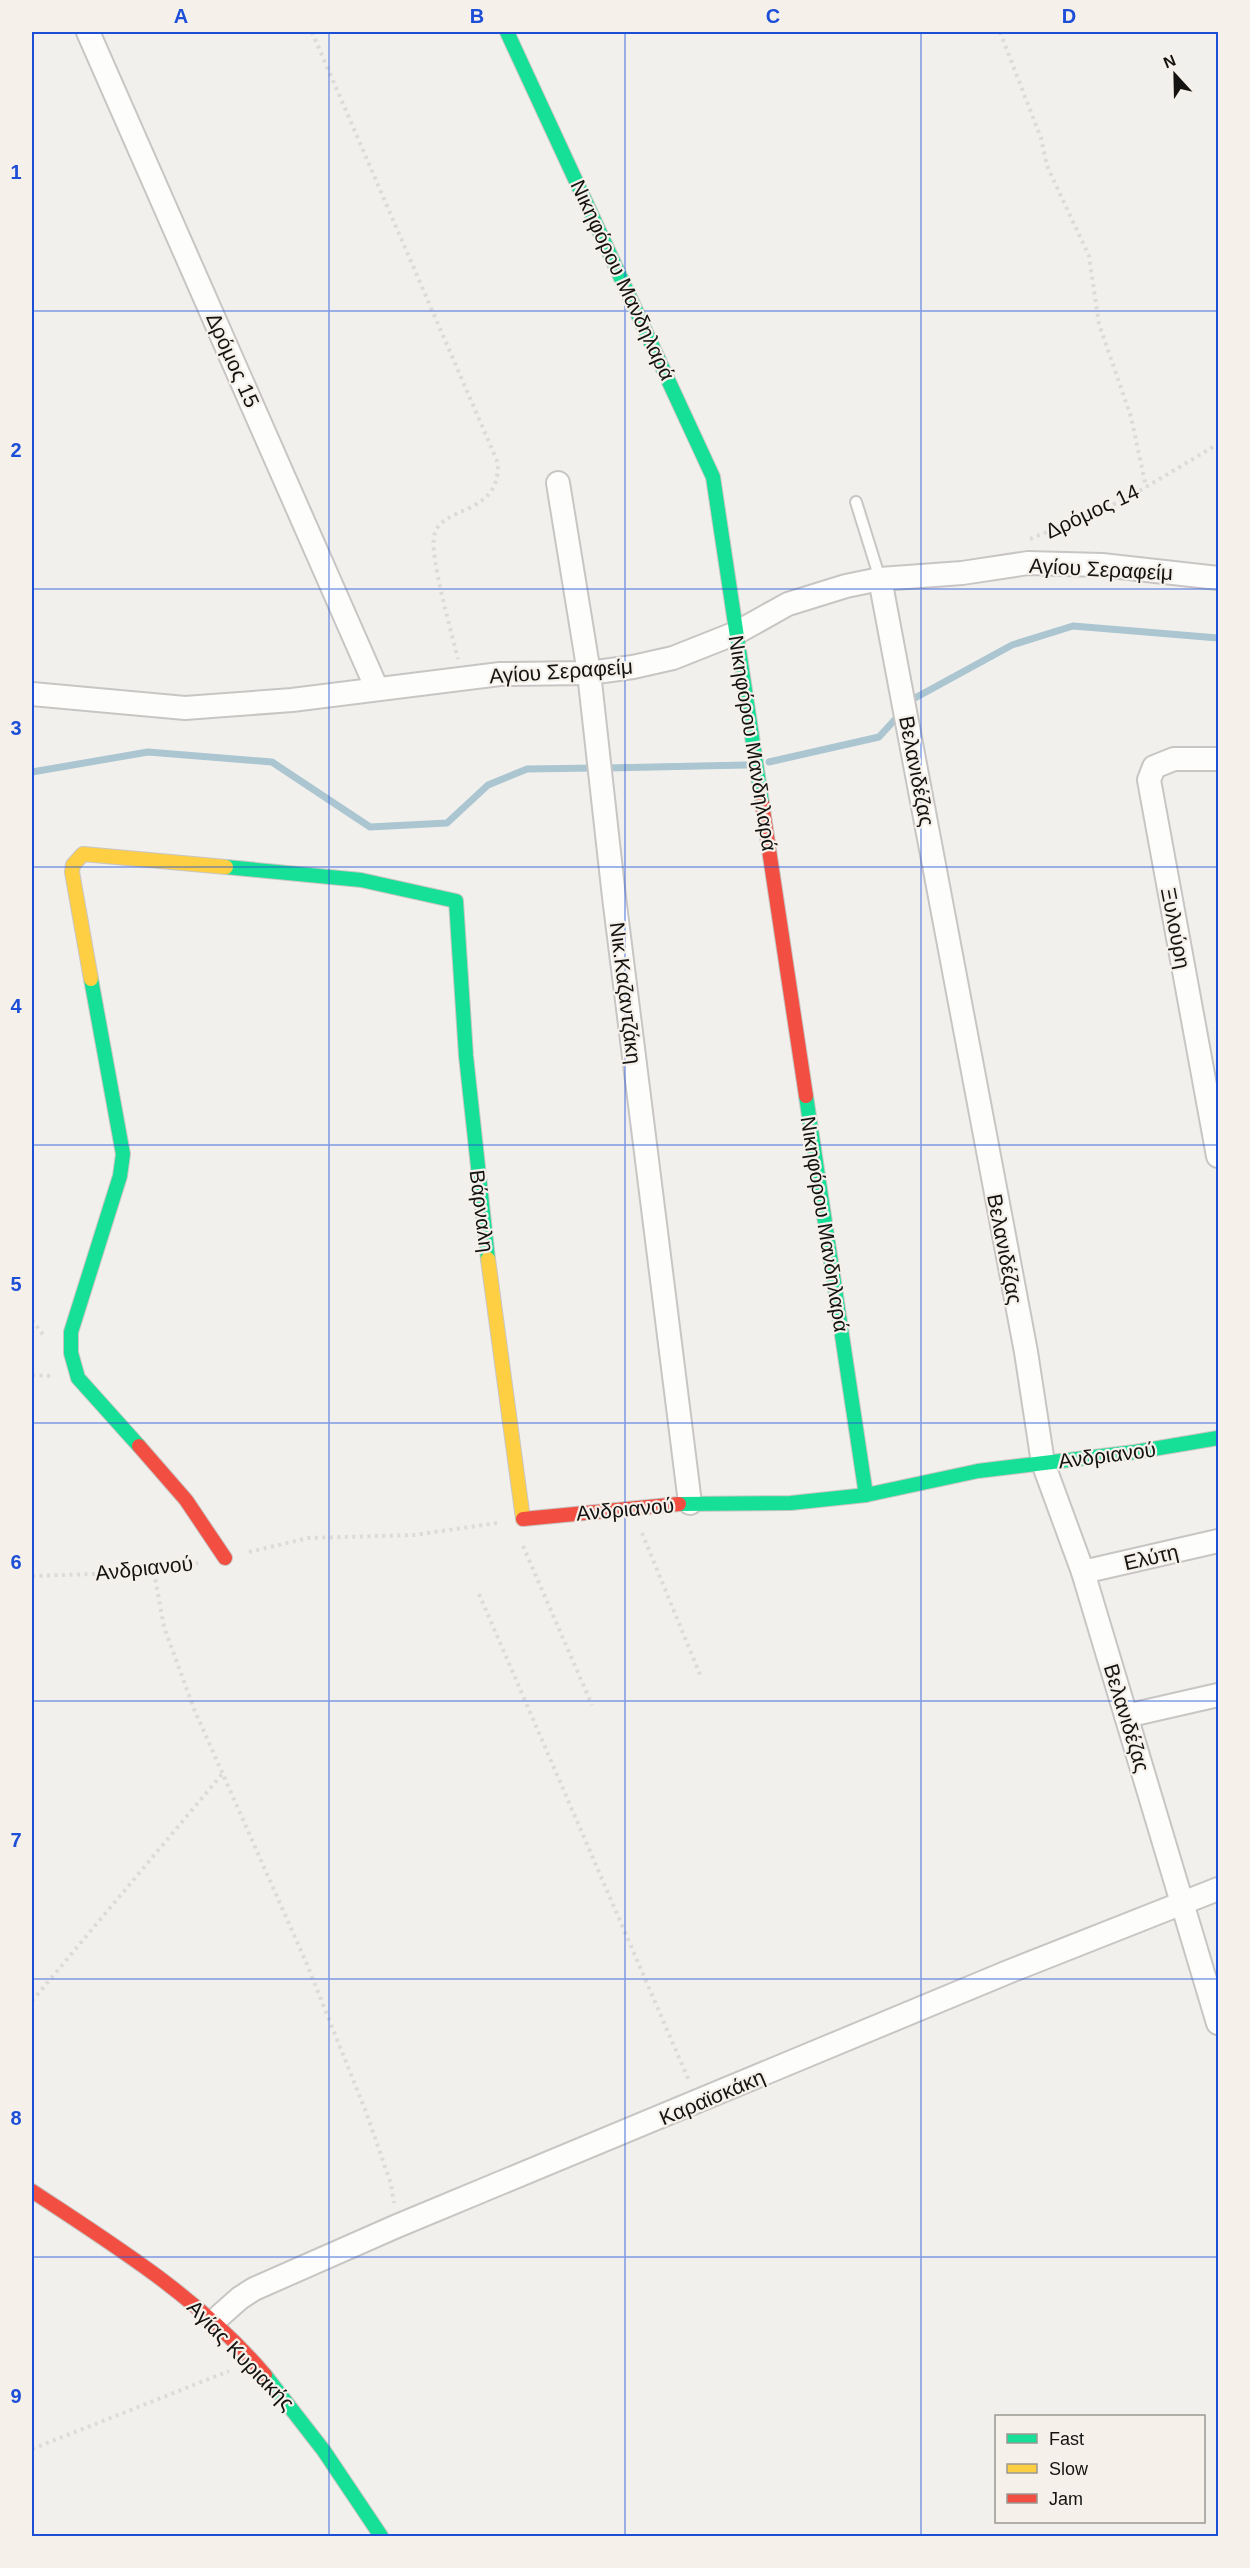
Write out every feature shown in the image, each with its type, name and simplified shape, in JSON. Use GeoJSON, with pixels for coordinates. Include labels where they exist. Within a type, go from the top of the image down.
{"type":"FeatureCollection","features":[{"type":"Feature","properties":{"kind":"street","name":"Δρόμος 15"},"geometry":{"type":"LineString","coordinates":[[88,32],[377,689]]}},
{"type":"Feature","properties":{"kind":"street","name":"Νικηφόρου Μανδηλαρά"},"geometry":{"type":"LineString","coordinates":[[507,32],[713,477],[866,1496]]}},
{"type":"Feature","properties":{"kind":"street","name":"Νικ.Καζαντζάκη"},"geometry":{"type":"LineString","coordinates":[[558,483],[589,673],[614,897],[690,1503]]}},
{"type":"Feature","properties":{"kind":"street","name":"Αγίου Σεραφείμ"},"geometry":{"type":"LineString","coordinates":[[32,694],[185,708],[292,700],[462,678],[589,673],[633,667],[673,658],[736,633],[788,604],[846,586],[880,579],[962,573],[1028,563],[1102,565],[1218,578]]}},
{"type":"Feature","properties":{"kind":"street","name":"Βελανιδέζας"},"geometry":{"type":"LineString","coordinates":[[880,579],[1026,1352],[1043,1463],[1083,1572],[1218,2023]]}},
{"type":"Feature","properties":{"kind":"street","name":"Ξυλούρη"},"geometry":{"type":"LineString","coordinates":[[1218,759],[1166,760],[1154,767],[1149,780],[1218,1156]]}},
{"type":"Feature","properties":{"kind":"street","name":"Βάρναλη"},"geometry":{"type":"LineString","coordinates":[[225,1558],[186,1500],[78,1378],[72,1353],[71,1332],[120,1176],[123,1154],[82,938],[73,865],[83,854],[361,880],[456,901],[468,1083],[479,1195],[523,1519]]}},
{"type":"Feature","properties":{"kind":"street","name":"Ανδριανού"},"geometry":{"type":"LineString","coordinates":[[523,1519],[690,1503],[791,1503],[866,1496],[978,1471],[1135,1452],[1218,1438]]}},
{"type":"Feature","properties":{"kind":"street","name":"Ελύτη"},"geometry":{"type":"LineString","coordinates":[[1083,1572],[1218,1542]]}},
{"type":"Feature","properties":{"kind":"street"},"geometry":{"type":"LineString","coordinates":[[1126,1716],[1218,1695]]}},
{"type":"Feature","properties":{"kind":"street","name":"Καραϊσκάκη"},"geometry":{"type":"LineString","coordinates":[[214,2321],[254,2289],[397,2226],[699,2103],[1008,1972],[1184,1905],[1218,1889]]}},
{"type":"Feature","properties":{"kind":"street","name":"Αγίας Κυριακής"},"geometry":{"type":"LineString","coordinates":[[32,2191],[152,2270],[214,2321],[315,2435],[381,2536]]}},
{"type":"Feature","properties":{"kind":"lane"},"geometry":{"type":"LineString","coordinates":[[856,502],[880,579]]}},
{"type":"Feature","properties":{"kind":"path"},"geometry":{"type":"LineString","coordinates":[[312,32],[498,463],[498,478],[490,494],[439,525],[433,537],[437,566],[462,678]]}},
{"type":"Feature","properties":{"kind":"path"},"geometry":{"type":"LineString","coordinates":[[1000,32],[1041,138],[1047,166],[1089,256],[1099,324],[1131,417],[1146,487]]}},
{"type":"Feature","properties":{"kind":"path","name":"Δρόμος 14"},"geometry":{"type":"LineString","coordinates":[[1020,543],[1126,499],[1218,444]]}},
{"type":"Feature","properties":{"kind":"path"},"geometry":{"type":"LineString","coordinates":[[632,1508],[700,1677]]}},
{"type":"Feature","properties":{"kind":"path"},"geometry":{"type":"LineString","coordinates":[[523,1519],[523,1548],[592,1705]]}},
{"type":"Feature","properties":{"kind":"path","name":"Ανδριανού"},"geometry":{"type":"LineString","coordinates":[[32,1576],[154,1572],[308,1538],[414,1535],[523,1519]]}},
{"type":"Feature","properties":{"kind":"path"},"geometry":{"type":"LineString","coordinates":[[154,1572],[164,1627],[195,1709],[306,1962],[366,2112],[391,2184],[397,2226]]}},
{"type":"Feature","properties":{"kind":"path"},"geometry":{"type":"LineString","coordinates":[[480,1594],[699,2103]]}},
{"type":"Feature","properties":{"kind":"path"},"geometry":{"type":"LineString","coordinates":[[32,2001],[223,1773]]}},
{"type":"Feature","properties":{"kind":"path"},"geometry":{"type":"LineString","coordinates":[[32,2449],[252,2362]]}},
{"type":"Feature","properties":{"kind":"waterway"},"geometry":{"type":"LineString","coordinates":[[915,698],[1012,645],[1073,626],[1218,638]]}},
{"type":"Feature","properties":{"kind":"waterway"},"geometry":{"type":"LineString","coordinates":[[769,762],[879,737],[900,714]]}},
{"type":"Feature","properties":{"kind":"waterway"},"geometry":{"type":"LineString","coordinates":[[32,772],[148,752],[272,762],[370,827],[447,823],[488,785],[527,769],[596,768]]}},
{"type":"Feature","properties":{"kind":"waterway"},"geometry":{"type":"LineString","coordinates":[[607,768],[746,765]]}},
{"type":"Feature","properties":{"kind":"traffic: fast"},"geometry":{"type":"LineString","coordinates":[[507,32],[713,477],[762,803]]}},
{"type":"Feature","properties":{"kind":"traffic: fast"},"geometry":{"type":"LineString","coordinates":[[226,867],[361,880],[456,901],[466,1056],[488,1259]]}},
{"type":"Feature","properties":{"kind":"traffic: fast"},"geometry":{"type":"LineString","coordinates":[[91,979],[123,1154],[120,1176],[71,1332],[71,1353],[78,1378],[139,1446]]}},
{"type":"Feature","properties":{"kind":"traffic: fast"},"geometry":{"type":"LineString","coordinates":[[806,1096],[866,1495]]}},
{"type":"Feature","properties":{"kind":"traffic: fast"},"geometry":{"type":"LineString","coordinates":[[679,1504],[791,1503],[866,1495],[978,1471],[1135,1452],[1218,1438]]}},
{"type":"Feature","properties":{"kind":"traffic: fast"},"geometry":{"type":"LineString","coordinates":[[265,2375],[324,2451],[381,2536]]}},
{"type":"Feature","properties":{"kind":"traffic: slow"},"geometry":{"type":"LineString","coordinates":[[91,979],[72,872],[73,865],[83,854],[226,867]]}},
{"type":"Feature","properties":{"kind":"traffic: slow"},"geometry":{"type":"LineString","coordinates":[[488,1259],[523,1519]]}},
{"type":"Feature","properties":{"kind":"traffic: jam"},"geometry":{"type":"LineString","coordinates":[[762,803],[806,1096]]}},
{"type":"Feature","properties":{"kind":"traffic: jam"},"geometry":{"type":"LineString","coordinates":[[139,1446],[186,1500],[225,1558]]}},
{"type":"Feature","properties":{"kind":"traffic: jam"},"geometry":{"type":"LineString","coordinates":[[523,1519],[679,1504]]}},
{"type":"Feature","properties":{"kind":"traffic: jam"},"geometry":{"type":"LineString","coordinates":[[32,2191],[125,2253],[185,2297],[240,2347],[265,2375]]}}]}
